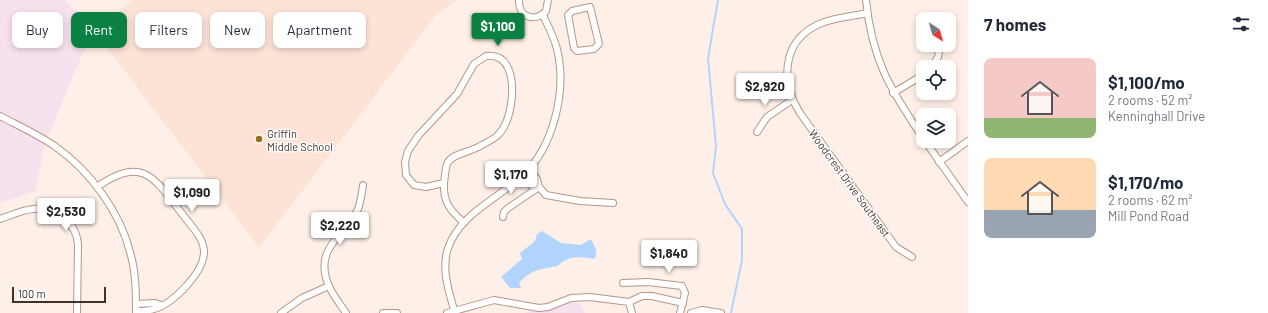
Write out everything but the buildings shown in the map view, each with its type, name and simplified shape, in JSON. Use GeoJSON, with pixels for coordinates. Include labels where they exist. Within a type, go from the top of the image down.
{"type":"FeatureCollection","features":[{"type":"Feature","properties":{"kind":"street"},"geometry":{"type":"LineString","coordinates":[[519,0],[521,12],[532,18],[543,15],[550,1]]}},
{"type":"Feature","properties":{"kind":"street"},"geometry":{"type":"LineString","coordinates":[[587,0],[590,7],[599,44],[594,49],[577,51],[574,48],[568,15],[572,11],[590,7]]}},
{"type":"Feature","properties":{"kind":"street"},"geometry":{"type":"LineString","coordinates":[[866,0],[879,62],[893,93],[916,128]]}},
{"type":"Feature","properties":{"kind":"street","name":"Woodcrest Drive Southeast"},"geometry":{"type":"LineString","coordinates":[[868,13],[826,22],[811,29],[801,38],[793,50],[788,64],[787,84],[792,100],[896,247],[912,258]]}},
{"type":"Feature","properties":{"kind":"street"},"geometry":{"type":"LineString","coordinates":[[455,312],[446,283],[446,269],[448,248],[459,227],[478,209],[522,177],[546,146],[550,135],[556,112],[559,61],[557,47],[543,15]]}},
{"type":"Feature","properties":{"kind":"street"},"geometry":{"type":"LineString","coordinates":[[444,183],[426,187],[414,185],[406,175],[405,162],[408,151],[418,136],[457,94],[474,64],[486,56],[498,57],[506,63],[509,68],[512,85],[511,107],[504,126],[499,135],[480,146],[454,156],[447,163],[443,196],[450,210],[464,223]]}},
{"type":"Feature","properties":{"kind":"street"},"geometry":{"type":"LineString","coordinates":[[893,93],[916,79]]}},
{"type":"Feature","properties":{"kind":"street"},"geometry":{"type":"LineString","coordinates":[[757,132],[766,117],[792,100]]}},
{"type":"Feature","properties":{"kind":"street"},"geometry":{"type":"LineString","coordinates":[[0,116],[56,148],[80,168],[97,187],[116,217],[127,242],[134,272],[136,312],[156,309],[176,296],[201,266],[204,250],[198,235],[162,187],[148,176],[137,172],[126,172],[115,175],[97,187]]}},
{"type":"Feature","properties":{"kind":"street"},"geometry":{"type":"LineString","coordinates":[[939,162],[968,141]]}},
{"type":"Feature","properties":{"kind":"street"},"geometry":{"type":"LineString","coordinates":[[930,148],[968,202]]}},
{"type":"Feature","properties":{"kind":"street"},"geometry":{"type":"LineString","coordinates":[[528,169],[537,179],[539,187],[546,195],[580,201],[613,203]]}},
{"type":"Feature","properties":{"kind":"street"},"geometry":{"type":"LineString","coordinates":[[522,177],[532,186],[539,187]]}},
{"type":"Feature","properties":{"kind":"street"},"geometry":{"type":"LineString","coordinates":[[346,313],[329,286],[324,268],[327,251],[333,240],[358,208],[363,185]]}},
{"type":"Feature","properties":{"kind":"street"},"geometry":{"type":"LineString","coordinates":[[503,217],[504,212],[508,208],[539,187]]}},
{"type":"Feature","properties":{"kind":"street"},"geometry":{"type":"LineString","coordinates":[[0,219],[33,208],[43,209],[57,214],[73,227],[78,236],[77,313]]}},
{"type":"Feature","properties":{"kind":"street"},"geometry":{"type":"LineString","coordinates":[[623,284],[648,282],[679,284],[684,290],[683,303],[680,313]]}},
{"type":"Feature","properties":{"kind":"street"},"geometry":{"type":"LineString","coordinates":[[281,313],[302,298],[329,286]]}},
{"type":"Feature","properties":{"kind":"street"},"geometry":{"type":"LineString","coordinates":[[447,313],[494,300],[539,308],[548,307],[571,298],[590,297],[629,302],[642,296],[652,296],[683,303]]}},
{"type":"Feature","properties":{"kind":"street"},"geometry":{"type":"LineString","coordinates":[[629,302],[632,313]]}},
{"type":"Feature","properties":{"kind":"street"},"geometry":{"type":"LineString","coordinates":[[136,304],[155,303],[162,305]]}},
{"type":"Feature","properties":{"kind":"street"},"geometry":{"type":"LineString","coordinates":[[692,313],[702,310],[721,313]]}},
{"type":"Feature","properties":{"kind":"street"},"geometry":{"type":"LineString","coordinates":[[383,313],[397,313]]}},
{"type":"Feature","properties":{"kind":"shaded area"},"geometry":{"type":"Polygon","coordinates":[[[0,0],[65,0],[77,12],[71,12],[71,48],[85,48],[44,146],[36,191],[0,203],[0,0]]]}},
{"type":"Feature","properties":{"kind":"shaded area","name":"Griffin Middle School"},"geometry":{"type":"Polygon","coordinates":[[[134,0],[456,0],[435,16],[259,248],[107,48],[127,48],[127,12],[117,12],[134,0]]]}},
{"type":"Feature","properties":{"kind":"shaded area"},"geometry":{"type":"Polygon","coordinates":[[[579,302],[585,313],[525,313],[542,306],[579,302]]]}},
{"type":"Feature","properties":{"kind":"water"},"geometry":{"type":"Polygon","coordinates":[[[542,231],[561,243],[581,245],[591,239],[596,250],[596,257],[593,259],[579,257],[569,259],[565,260],[558,266],[537,270],[528,275],[519,283],[521,288],[510,288],[502,276],[522,259],[520,253],[535,241],[537,234],[542,231]]]}},
{"type":"Feature","properties":{"kind":"waterway"},"geometry":{"type":"LineString","coordinates":[[718,0],[708,58],[716,146],[713,173],[725,204],[742,229],[742,260],[731,313]]}},
{"type":"Feature","properties":{"kind":"place","name":"Griffin Middle School"},"geometry":{"type":"Point","coordinates":[259,139]}}]}
